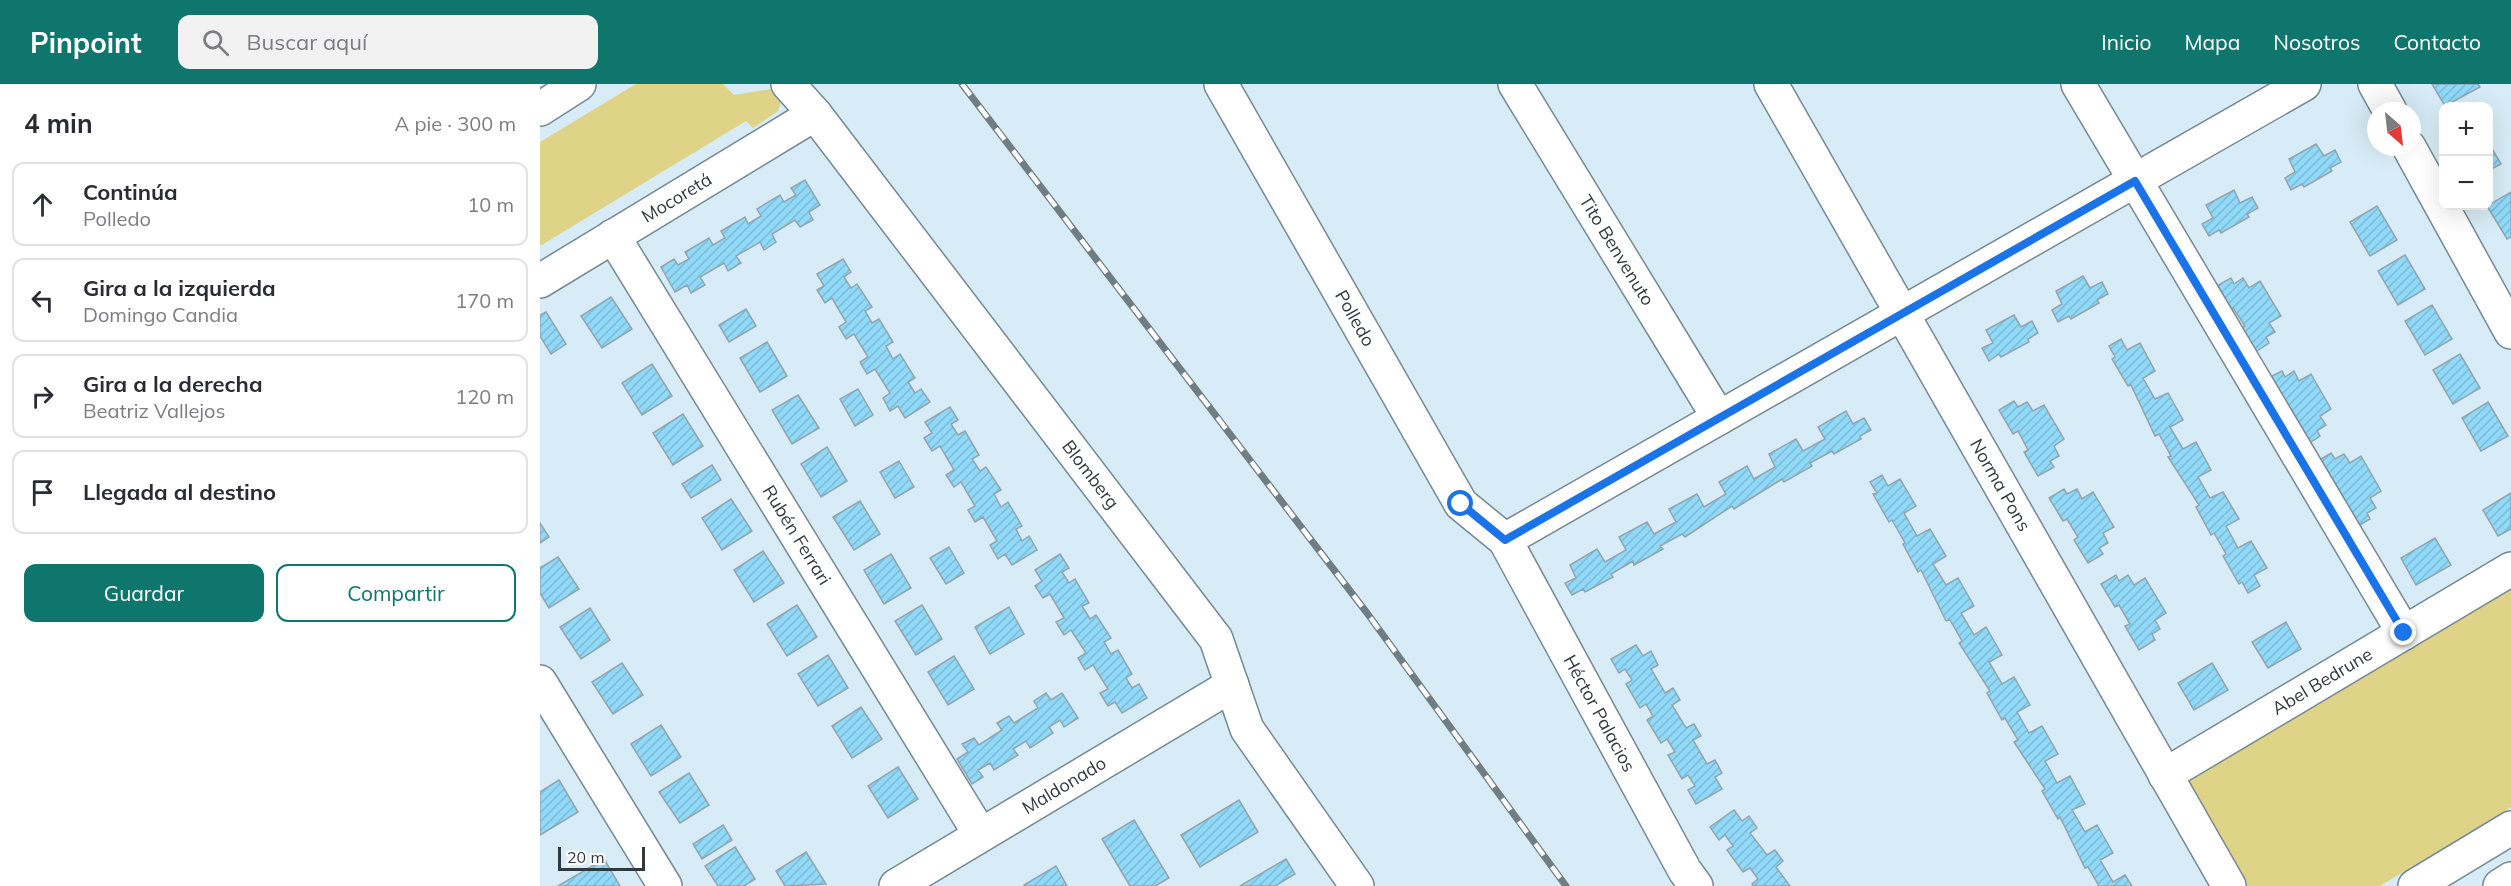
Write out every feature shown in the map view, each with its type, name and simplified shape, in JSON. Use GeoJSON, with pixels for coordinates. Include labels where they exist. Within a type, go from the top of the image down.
{"type":"FeatureCollection","features":[{"type":"Feature","properties":{"kind":"street"},"geometry":{"type":"LineString","coordinates":[[540,109],[579,84]]}},
{"type":"Feature","properties":{"kind":"street","name":"Blomberg"},"geometry":{"type":"LineString","coordinates":[[788,84],[815,114],[1216,639],[1247,729],[1357,886]]}},
{"type":"Feature","properties":{"kind":"street","name":"Polledo"},"geometry":{"type":"LineString","coordinates":[[1221,84],[1461,504],[1505,540]]}},
{"type":"Feature","properties":{"kind":"street","name":"Tito Benvenuto"},"geometry":{"type":"LineString","coordinates":[[1515,84],[1719,418]]}},
{"type":"Feature","properties":{"kind":"street","name":"Norma Pons"},"geometry":{"type":"LineString","coordinates":[[1771,84],[2229,886]]}},
{"type":"Feature","properties":{"kind":"street"},"geometry":{"type":"LineString","coordinates":[[2078,84],[2404,633]]}},
{"type":"Feature","properties":{"kind":"street"},"geometry":{"type":"LineString","coordinates":[[1505,540],[2304,84]]}},
{"type":"Feature","properties":{"kind":"street"},"geometry":{"type":"LineString","coordinates":[[2375,84],[2385,102]]}},
{"type":"Feature","properties":{"kind":"street","name":"Mocoretá"},"geometry":{"type":"LineString","coordinates":[[540,281],[815,114]]}},
{"type":"Feature","properties":{"kind":"street"},"geometry":{"type":"LineString","coordinates":[[2414,156],[2511,332]]}},
{"type":"Feature","properties":{"kind":"street","name":"Rubén Ferrari"},"geometry":{"type":"LineString","coordinates":[[613,236],[980,834]]}},
{"type":"Feature","properties":{"kind":"street","name":"Héctor Palacios"},"geometry":{"type":"LineString","coordinates":[[1505,540],[1685,871],[1696,886]]}},
{"type":"Feature","properties":{"kind":"street","name":"Abel Bedrune"},"geometry":{"type":"LineString","coordinates":[[2165,775],[2511,569]]}},
{"type":"Feature","properties":{"kind":"street"},"geometry":{"type":"LineString","coordinates":[[540,682],[665,886]]}},
{"type":"Feature","properties":{"kind":"street","name":"Maldonado"},"geometry":{"type":"LineString","coordinates":[[896,886],[1232,685]]}},
{"type":"Feature","properties":{"kind":"street"},"geometry":{"type":"LineString","coordinates":[[2415,886],[2511,828]]}},
{"type":"Feature","properties":{"kind":"street"},"geometry":{"type":"LineString","coordinates":[[2500,886],[2511,879]]}},
{"type":"Feature","properties":{"kind":"shaded area"},"geometry":{"type":"Polygon","coordinates":[[[636,84],[723,84],[734,95],[777,88],[782,99],[778,111],[753,128],[746,121],[540,246],[540,142],[636,84]]]}},
{"type":"Feature","properties":{"kind":"shaded area"},"geometry":{"type":"Polygon","coordinates":[[[2511,582],[2511,807],[2380,886],[2247,886],[2183,780],[2511,582]]]}},
{"type":"Feature","properties":{"kind":"building"},"geometry":{"type":"Polygon","coordinates":[[[2432,84],[2478,84],[2480,87],[2452,102],[2443,102],[2432,84]]]}},
{"type":"Feature","properties":{"kind":"building"},"geometry":{"type":"Polygon","coordinates":[[[2316,144],[2324,156],[2335,150],[2341,162],[2330,168],[2332,171],[2304,187],[2302,184],[2291,190],[2285,178],[2295,172],[2289,159],[2316,144]]]}},
{"type":"Feature","properties":{"kind":"building"},"geometry":{"type":"Polygon","coordinates":[[[2493,150],[2501,164],[2493,168],[2493,150]]]}},
{"type":"Feature","properties":{"kind":"building"},"geometry":{"type":"Polygon","coordinates":[[[805,180],[820,205],[809,212],[813,220],[800,227],[795,220],[772,234],[776,242],[764,250],[760,242],[736,256],[741,263],[728,271],[724,263],[700,277],[705,285],[691,293],[687,285],[675,292],[661,267],[674,259],[678,265],[689,259],[685,252],[709,238],[713,245],[725,238],[721,231],[745,217],[748,224],[761,216],[757,209],[780,195],[784,202],[796,195],[791,188],[805,180]]]}},
{"type":"Feature","properties":{"kind":"building"},"geometry":{"type":"Polygon","coordinates":[[[2234,190],[2240,203],[2252,197],[2258,208],[2247,214],[2249,217],[2221,233],[2219,230],[2209,236],[2202,224],[2213,218],[2206,205],[2234,190]]]}},
{"type":"Feature","properties":{"kind":"building"},"geometry":{"type":"Polygon","coordinates":[[[2511,192],[2511,237],[2507,239],[2489,210],[2493,210],[2493,202],[2511,192]]]}},
{"type":"Feature","properties":{"kind":"building"},"geometry":{"type":"Polygon","coordinates":[[[2377,206],[2397,240],[2370,256],[2350,222],[2377,206]]]}},
{"type":"Feature","properties":{"kind":"building"},"geometry":{"type":"Polygon","coordinates":[[[2405,255],[2425,289],[2398,305],[2378,271],[2405,255]]]}},
{"type":"Feature","properties":{"kind":"building"},"geometry":{"type":"Polygon","coordinates":[[[843,259],[851,272],[844,277],[851,288],[857,284],[872,307],[865,311],[872,323],[879,319],[893,342],[886,346],[893,359],[900,354],[915,378],[908,382],[915,393],[921,389],[930,402],[905,418],[898,406],[890,411],[883,398],[890,393],[875,369],[867,374],[860,362],[868,357],[854,334],[846,339],[839,327],[846,322],[832,298],[825,303],[817,290],[824,286],[817,274],[843,259]]]}},
{"type":"Feature","properties":{"kind":"building"},"geometry":{"type":"Polygon","coordinates":[[[2083,276],[2090,288],[2102,282],[2108,294],[2097,300],[2099,303],[2071,319],[2069,316],[2058,322],[2052,310],[2062,304],[2056,291],[2083,276]]]}},
{"type":"Feature","properties":{"kind":"building"},"geometry":{"type":"Polygon","coordinates":[[[2231,278],[2234,284],[2243,278],[2249,288],[2260,281],[2281,316],[2269,323],[2275,332],[2266,337],[2269,343],[2254,353],[2240,329],[2245,326],[2233,308],[2229,311],[2215,287],[2231,278]]]}},
{"type":"Feature","properties":{"kind":"building"},"geometry":{"type":"Polygon","coordinates":[[[611,297],[632,329],[602,348],[581,316],[611,297]]]}},
{"type":"Feature","properties":{"kind":"building"},"geometry":{"type":"Polygon","coordinates":[[[2432,305],[2452,339],[2425,355],[2405,321],[2432,305]]]}},
{"type":"Feature","properties":{"kind":"building"},"geometry":{"type":"Polygon","coordinates":[[[746,309],[756,326],[729,342],[719,325],[746,309]]]}},
{"type":"Feature","properties":{"kind":"building"},"geometry":{"type":"Polygon","coordinates":[[[546,312],[566,344],[551,354],[540,336],[540,315],[546,312]]]}},
{"type":"Feature","properties":{"kind":"building"},"geometry":{"type":"Polygon","coordinates":[[[2014,315],[2021,327],[2032,321],[2038,333],[2028,339],[2029,342],[2001,357],[1999,354],[1989,361],[1982,348],[1993,343],[1986,330],[2014,315]]]}},
{"type":"Feature","properties":{"kind":"building"},"geometry":{"type":"Polygon","coordinates":[[[2121,339],[2127,350],[2140,343],[2155,371],[2143,378],[2155,399],[2168,393],[2183,420],[2170,427],[2183,449],[2196,442],[2211,470],[2198,477],[2210,498],[2223,492],[2239,519],[2226,526],[2238,548],[2251,541],[2267,568],[2254,575],[2260,586],[2248,593],[2242,582],[2239,584],[2223,556],[2226,554],[2214,533],[2211,535],[2196,507],[2199,505],[2168,457],[2171,456],[2159,434],[2155,436],[2131,385],[2128,386],[2112,359],[2115,357],[2109,346],[2121,339]]]}},
{"type":"Feature","properties":{"kind":"building"},"geometry":{"type":"Polygon","coordinates":[[[767,342],[787,376],[760,392],[740,358],[767,342]]]}},
{"type":"Feature","properties":{"kind":"building"},"geometry":{"type":"Polygon","coordinates":[[[2460,354],[2480,388],[2453,404],[2433,370],[2460,354]]]}},
{"type":"Feature","properties":{"kind":"building"},"geometry":{"type":"Polygon","coordinates":[[[652,364],[672,396],[642,415],[622,383],[652,364]]]}},
{"type":"Feature","properties":{"kind":"building"},"geometry":{"type":"Polygon","coordinates":[[[2282,371],[2285,377],[2294,371],[2299,381],[2311,374],[2331,409],[2320,416],[2326,425],[2317,431],[2320,436],[2305,446],[2266,379],[2282,371]]]}},
{"type":"Feature","properties":{"kind":"building"},"geometry":{"type":"Polygon","coordinates":[[[858,389],[873,415],[855,426],[840,399],[858,389]]]}},
{"type":"Feature","properties":{"kind":"building"},"geometry":{"type":"Polygon","coordinates":[[[798,395],[819,428],[792,444],[772,410],[798,395]]]}},
{"type":"Feature","properties":{"kind":"building"},"geometry":{"type":"Polygon","coordinates":[[[2014,401],[2018,407],[2027,402],[2033,411],[2044,405],[2064,439],[2054,446],[2059,456],[2050,461],[2054,467],[2038,476],[2024,452],[2028,450],[2018,431],[2013,434],[1999,410],[2014,401]]]}},
{"type":"Feature","properties":{"kind":"building"},"geometry":{"type":"Polygon","coordinates":[[[2488,402],[2508,436],[2481,451],[2462,418],[2488,402]]]}},
{"type":"Feature","properties":{"kind":"building"},"geometry":{"type":"Polygon","coordinates":[[[950,407],[958,420],[951,424],[958,435],[965,431],[979,455],[972,459],[980,471],[986,467],[1001,490],[994,494],[1001,507],[1008,502],[1022,526],[1016,529],[1022,541],[1029,536],[1037,550],[1012,565],[1005,554],[998,559],[990,545],[997,541],[983,517],[975,522],[968,510],[975,506],[961,482],[954,487],[946,475],[954,470],[940,446],[932,451],[924,438],[932,433],[925,422],[950,407]]]}},
{"type":"Feature","properties":{"kind":"building"},"geometry":{"type":"Polygon","coordinates":[[[1846,411],[1853,424],[1864,418],[1871,430],[1860,436],[1861,439],[1834,454],[1832,451],[1810,463],[1812,466],[1784,482],[1782,479],[1734,509],[1732,506],[1685,537],[1682,534],[1660,546],[1663,549],[1634,565],[1633,561],[1611,574],[1613,577],[1585,592],[1583,589],[1572,595],[1565,583],[1576,578],[1570,565],[1597,549],[1605,562],[1626,550],[1619,537],[1647,522],[1654,534],[1676,522],[1669,509],[1697,494],[1704,507],[1726,494],[1719,482],[1747,466],[1754,479],[1775,467],[1769,454],[1796,439],[1803,451],[1825,439],[1818,427],[1846,411]]]}},
{"type":"Feature","properties":{"kind":"building"},"geometry":{"type":"Polygon","coordinates":[[[683,414],[703,446],[673,465],[653,433],[683,414]]]}},
{"type":"Feature","properties":{"kind":"building"},"geometry":{"type":"Polygon","coordinates":[[[827,447],[847,481],[821,497],[801,464],[827,447]]]}},
{"type":"Feature","properties":{"kind":"building"},"geometry":{"type":"Polygon","coordinates":[[[2331,453],[2335,459],[2344,454],[2350,463],[2361,456],[2381,491],[2370,498],[2376,508],[2367,513],[2370,519],[2355,528],[2334,483],[2330,486],[2316,462],[2331,453]]]}},
{"type":"Feature","properties":{"kind":"building"},"geometry":{"type":"Polygon","coordinates":[[[899,461],[914,487],[895,498],[880,472],[899,461]]]}},
{"type":"Feature","properties":{"kind":"building"},"geometry":{"type":"Polygon","coordinates":[[[712,465],[721,480],[691,498],[682,484],[712,465]]]}},
{"type":"Feature","properties":{"kind":"building"},"geometry":{"type":"Polygon","coordinates":[[[1882,475],[1888,486],[1900,479],[1916,506],[1904,513],[1917,536],[1930,529],[1946,556],[1933,564],[1946,585],[1958,578],[1974,606],[1961,613],[1974,635],[1986,627],[2002,655],[1989,662],[2002,684],[2014,677],[2030,705],[2017,712],[2029,733],[2042,726],[2058,754],[2045,761],[2057,783],[2070,776],[2085,804],[2072,810],[2085,832],[2097,825],[2113,853],[2100,860],[2113,882],[2125,875],[2132,886],[2099,886],[2088,867],[2085,868],[2060,817],[2058,819],[2042,791],[2045,789],[2014,742],[2018,740],[2005,718],[2002,720],[1987,693],[1990,691],[1959,643],[1962,641],[1950,620],[1946,621],[1921,570],[1918,572],[1892,520],[1889,522],[1873,494],[1877,493],[1870,482],[1882,475]]]}},
{"type":"Feature","properties":{"kind":"building"},"geometry":{"type":"Polygon","coordinates":[[[2064,489],[2067,494],[2077,489],[2082,499],[2093,492],[2114,527],[2103,533],[2108,543],[2099,548],[2103,554],[2088,563],[2074,540],[2078,537],[2067,519],[2063,521],[2049,498],[2064,489]]]}},
{"type":"Feature","properties":{"kind":"building"},"geometry":{"type":"Polygon","coordinates":[[[2511,493],[2511,529],[2498,536],[2483,510],[2511,493]]]}},
{"type":"Feature","properties":{"kind":"building"},"geometry":{"type":"Polygon","coordinates":[[[731,499],[752,531],[722,550],[702,518],[731,499]]]}},
{"type":"Feature","properties":{"kind":"building"},"geometry":{"type":"Polygon","coordinates":[[[860,501],[880,534],[854,550],[833,517],[860,501]]]}},
{"type":"Feature","properties":{"kind":"building"},"geometry":{"type":"Polygon","coordinates":[[[540,523],[549,537],[540,543],[540,523]]]}},
{"type":"Feature","properties":{"kind":"building"},"geometry":{"type":"Polygon","coordinates":[[[2435,538],[2451,565],[2416,585],[2401,558],[2435,538]]]}},
{"type":"Feature","properties":{"kind":"building"},"geometry":{"type":"Polygon","coordinates":[[[949,547],[964,573],[946,584],[930,558],[949,547]]]}},
{"type":"Feature","properties":{"kind":"building"},"geometry":{"type":"Polygon","coordinates":[[[763,551],[784,583],[754,602],[734,570],[763,551]]]}},
{"type":"Feature","properties":{"kind":"building"},"geometry":{"type":"Polygon","coordinates":[[[891,554],[911,588],[884,604],[864,570],[891,554]]]}},
{"type":"Feature","properties":{"kind":"building"},"geometry":{"type":"Polygon","coordinates":[[[1060,554],[1069,568],[1062,572],[1069,583],[1075,579],[1089,603],[1082,606],[1090,619],[1096,615],[1111,638],[1104,642],[1111,654],[1118,650],[1132,674],[1126,678],[1132,688],[1139,684],[1147,698],[1122,713],[1115,702],[1108,706],[1100,693],[1108,689],[1093,665],[1085,670],[1078,658],[1086,653],[1071,630],[1064,635],[1056,622],[1064,618],[1050,594],[1043,598],[1035,586],[1042,581],[1035,570],[1060,554]]]}},
{"type":"Feature","properties":{"kind":"building"},"geometry":{"type":"Polygon","coordinates":[[[558,557],[579,589],[549,608],[540,593],[540,568],[558,557]]]}},
{"type":"Feature","properties":{"kind":"building"},"geometry":{"type":"Polygon","coordinates":[[[2116,575],[2119,581],[2128,575],[2134,585],[2145,578],[2166,613],[2155,620],[2160,629],[2152,634],[2155,640],[2139,650],[2125,626],[2130,624],[2119,605],[2115,607],[2101,584],[2116,575]]]}},
{"type":"Feature","properties":{"kind":"building"},"geometry":{"type":"Polygon","coordinates":[[[797,605],[817,637],[787,656],[767,624],[797,605]]]}},
{"type":"Feature","properties":{"kind":"building"},"geometry":{"type":"Polygon","coordinates":[[[922,605],[942,639],[916,655],[895,621],[922,605]]]}},
{"type":"Feature","properties":{"kind":"building"},"geometry":{"type":"Polygon","coordinates":[[[1009,607],[1024,634],[990,654],[975,627],[1009,607]]]}},
{"type":"Feature","properties":{"kind":"building"},"geometry":{"type":"Polygon","coordinates":[[[590,608],[610,640],[581,659],[560,627],[590,608]]]}},
{"type":"Feature","properties":{"kind":"building"},"geometry":{"type":"Polygon","coordinates":[[[2286,622],[2301,649],[2268,668],[2252,642],[2286,622]]]}},
{"type":"Feature","properties":{"kind":"building"},"geometry":{"type":"Polygon","coordinates":[[[1636,645],[1643,656],[1651,651],[1658,665],[1651,669],[1665,693],[1673,688],[1680,700],[1672,705],[1686,728],[1694,724],[1701,736],[1693,740],[1707,764],[1715,760],[1722,773],[1715,777],[1722,789],[1696,804],[1688,790],[1695,786],[1688,775],[1682,779],[1668,755],[1675,752],[1667,739],[1661,743],[1647,720],[1653,716],[1646,704],[1640,708],[1626,684],[1632,680],[1625,669],[1619,673],[1611,659],[1636,645]]]}},
{"type":"Feature","properties":{"kind":"building"},"geometry":{"type":"Polygon","coordinates":[[[828,655],[848,688],[818,706],[798,674],[828,655]]]}},
{"type":"Feature","properties":{"kind":"building"},"geometry":{"type":"Polygon","coordinates":[[[954,656],[974,689],[948,705],[928,672],[954,656]]]}},
{"type":"Feature","properties":{"kind":"building"},"geometry":{"type":"Polygon","coordinates":[[[622,663],[643,695],[613,714],[592,682],[622,663]]]}},
{"type":"Feature","properties":{"kind":"building"},"geometry":{"type":"Polygon","coordinates":[[[2212,663],[2228,690],[2194,710],[2178,683],[2212,663]]]}},
{"type":"Feature","properties":{"kind":"building"},"geometry":{"type":"Polygon","coordinates":[[[1046,693],[1051,700],[1062,693],[1078,718],[1064,727],[1060,720],[1049,727],[1053,733],[1030,748],[1026,741],[1013,749],[1018,755],[994,770],[990,763],[978,770],[983,777],[972,784],[957,759],[968,752],[962,744],[974,738],[979,745],[1002,730],[997,723],[1009,716],[1014,723],[1038,708],[1034,701],[1046,693]]]}},
{"type":"Feature","properties":{"kind":"building"},"geometry":{"type":"Polygon","coordinates":[[[861,707],[882,739],[852,758],[832,726],[861,707]]]}},
{"type":"Feature","properties":{"kind":"building"},"geometry":{"type":"Polygon","coordinates":[[[661,725],[681,757],[651,776],[631,744],[661,725]]]}},
{"type":"Feature","properties":{"kind":"building"},"geometry":{"type":"Polygon","coordinates":[[[898,767],[918,799],[888,818],[868,786],[898,767]]]}},
{"type":"Feature","properties":{"kind":"building"},"geometry":{"type":"Polygon","coordinates":[[[689,773],[709,805],[680,823],[659,792],[689,773]]]}},
{"type":"Feature","properties":{"kind":"building"},"geometry":{"type":"Polygon","coordinates":[[[559,780],[578,812],[540,835],[540,792],[559,780]]]}},
{"type":"Feature","properties":{"kind":"building"},"geometry":{"type":"Polygon","coordinates":[[[1239,800],[1258,832],[1200,867],[1181,835],[1239,800]]]}},
{"type":"Feature","properties":{"kind":"building"},"geometry":{"type":"Polygon","coordinates":[[[1734,810],[1742,821],[1749,816],[1757,828],[1750,833],[1767,855],[1775,850],[1783,861],[1776,867],[1790,886],[1753,886],[1752,884],[1758,879],[1750,868],[1743,872],[1727,850],[1733,846],[1725,835],[1719,840],[1710,827],[1734,810]]]}},
{"type":"Feature","properties":{"kind":"building"},"geometry":{"type":"Polygon","coordinates":[[[1134,820],[1169,878],[1155,886],[1130,886],[1102,839],[1134,820]]]}},
{"type":"Feature","properties":{"kind":"building"},"geometry":{"type":"Polygon","coordinates":[[[723,825],[732,840],[702,859],[693,844],[723,825]]]}},
{"type":"Feature","properties":{"kind":"building"},"geometry":{"type":"Polygon","coordinates":[[[735,847],[755,879],[744,886],[718,886],[705,866],[735,847]]]}},
{"type":"Feature","properties":{"kind":"building"},"geometry":{"type":"Polygon","coordinates":[[[806,852],[826,884],[785,886],[776,871],[806,852]]]}},
{"type":"Feature","properties":{"kind":"building"},"geometry":{"type":"Polygon","coordinates":[[[604,859],[620,886],[558,886],[604,859]]]}},
{"type":"Feature","properties":{"kind":"building"},"geometry":{"type":"Polygon","coordinates":[[[1286,859],[1295,874],[1275,886],[1240,886],[1286,859]]]}},
{"type":"Feature","properties":{"kind":"building"},"geometry":{"type":"Polygon","coordinates":[[[1056,866],[1067,886],[1024,886],[1024,885],[1056,866]]]}},
{"type":"Feature","properties":{"kind":"railway"},"geometry":{"type":"LineString","coordinates":[[962,84],[1367,613],[1566,886]]}},
{"type":"Feature","properties":{"kind":"route"},"geometry":{"type":"LineString","coordinates":[[1461,504],[1505,540],[2135,181],[2404,633]]}}]}
